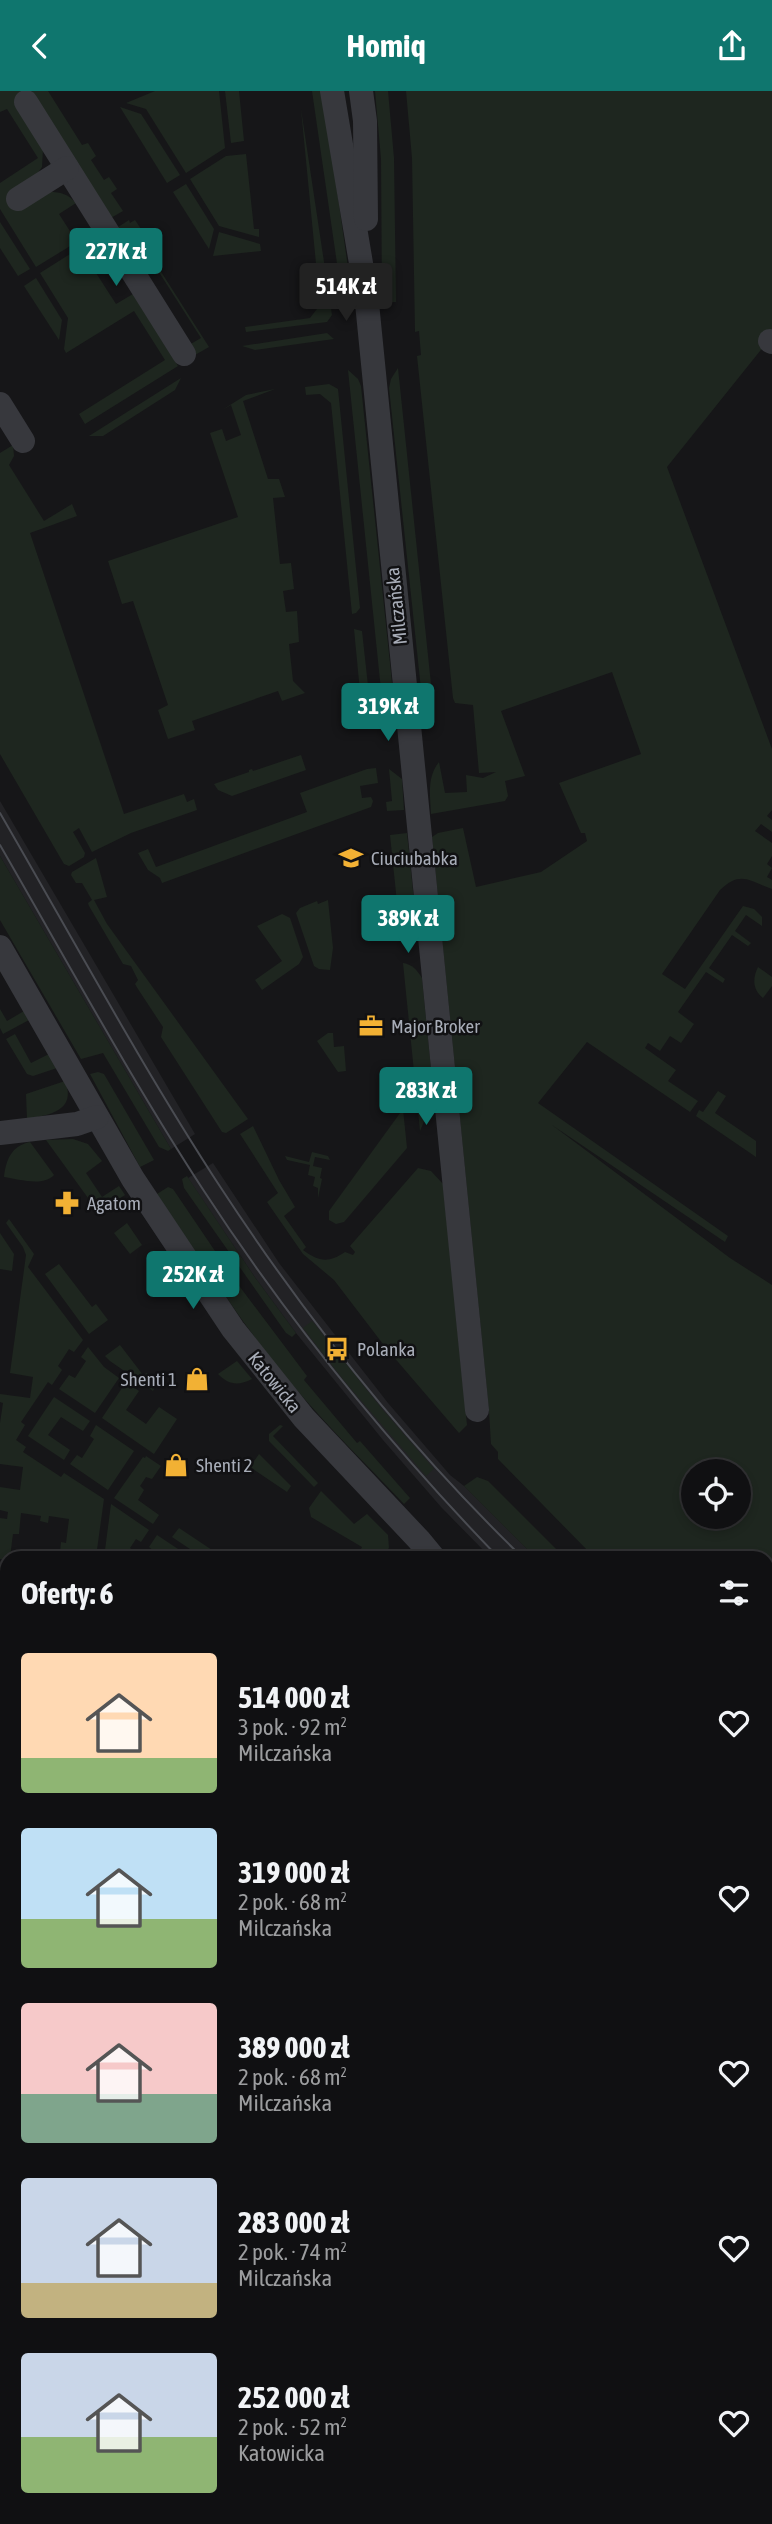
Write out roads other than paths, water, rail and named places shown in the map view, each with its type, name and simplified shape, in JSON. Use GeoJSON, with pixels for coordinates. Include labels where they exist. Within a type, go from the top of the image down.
{"type":"FeatureCollection","features":[{"type":"Feature","properties":{"kind":"street","name":"Milczańska"},"geometry":{"type":"LineString","coordinates":[[332,91],[366,293],[477,1410]]}},
{"type":"Feature","properties":{"kind":"street","name":"Milczańska"},"geometry":{"type":"LineString","coordinates":[[361,91],[365,121],[366,293]]}},
{"type":"Feature","properties":{"kind":"street"},"geometry":{"type":"LineString","coordinates":[[26,102],[184,354]]}},
{"type":"Feature","properties":{"kind":"street"},"geometry":{"type":"LineString","coordinates":[[18,199],[67,168]]}},
{"type":"Feature","properties":{"kind":"street"},"geometry":{"type":"LineString","coordinates":[[0,404],[23,440]]}},
{"type":"Feature","properties":{"kind":"street","name":"Katowicka"},"geometry":{"type":"LineString","coordinates":[[0,947],[142,1193],[185,1258],[263,1368],[304,1418],[428,1551]]}},
{"type":"Feature","properties":{"kind":"street"},"geometry":{"type":"LineString","coordinates":[[0,1133],[77,1124],[97,1117]]}},
{"type":"Feature","properties":{"kind":"tram line"},"geometry":{"type":"LineString","coordinates":[[0,813],[163,1096],[254,1237],[361,1381],[439,1471],[516,1551]]}},
{"type":"Feature","properties":{"kind":"tram line"},"geometry":{"type":"LineString","coordinates":[[0,845],[151,1106],[237,1240],[342,1381],[418,1471],[492,1551]]}},
{"type":"Feature","properties":{"kind":"place","name":"Ciuciubabka"},"geometry":{"type":"Point","coordinates":[351,858]}},
{"type":"Feature","properties":{"kind":"place","name":"Major Broker"},"geometry":{"type":"Point","coordinates":[371,1026]}},
{"type":"Feature","properties":{"kind":"place","name":"Agatom"},"geometry":{"type":"Point","coordinates":[67,1203]}},
{"type":"Feature","properties":{"kind":"place","name":"Polanka"},"geometry":{"type":"Point","coordinates":[337,1349]}},
{"type":"Feature","properties":{"kind":"place","name":"Shenti 1"},"geometry":{"type":"Point","coordinates":[197,1379]}},
{"type":"Feature","properties":{"kind":"place","name":"Shenti 2"},"geometry":{"type":"Point","coordinates":[176,1465]}}]}
